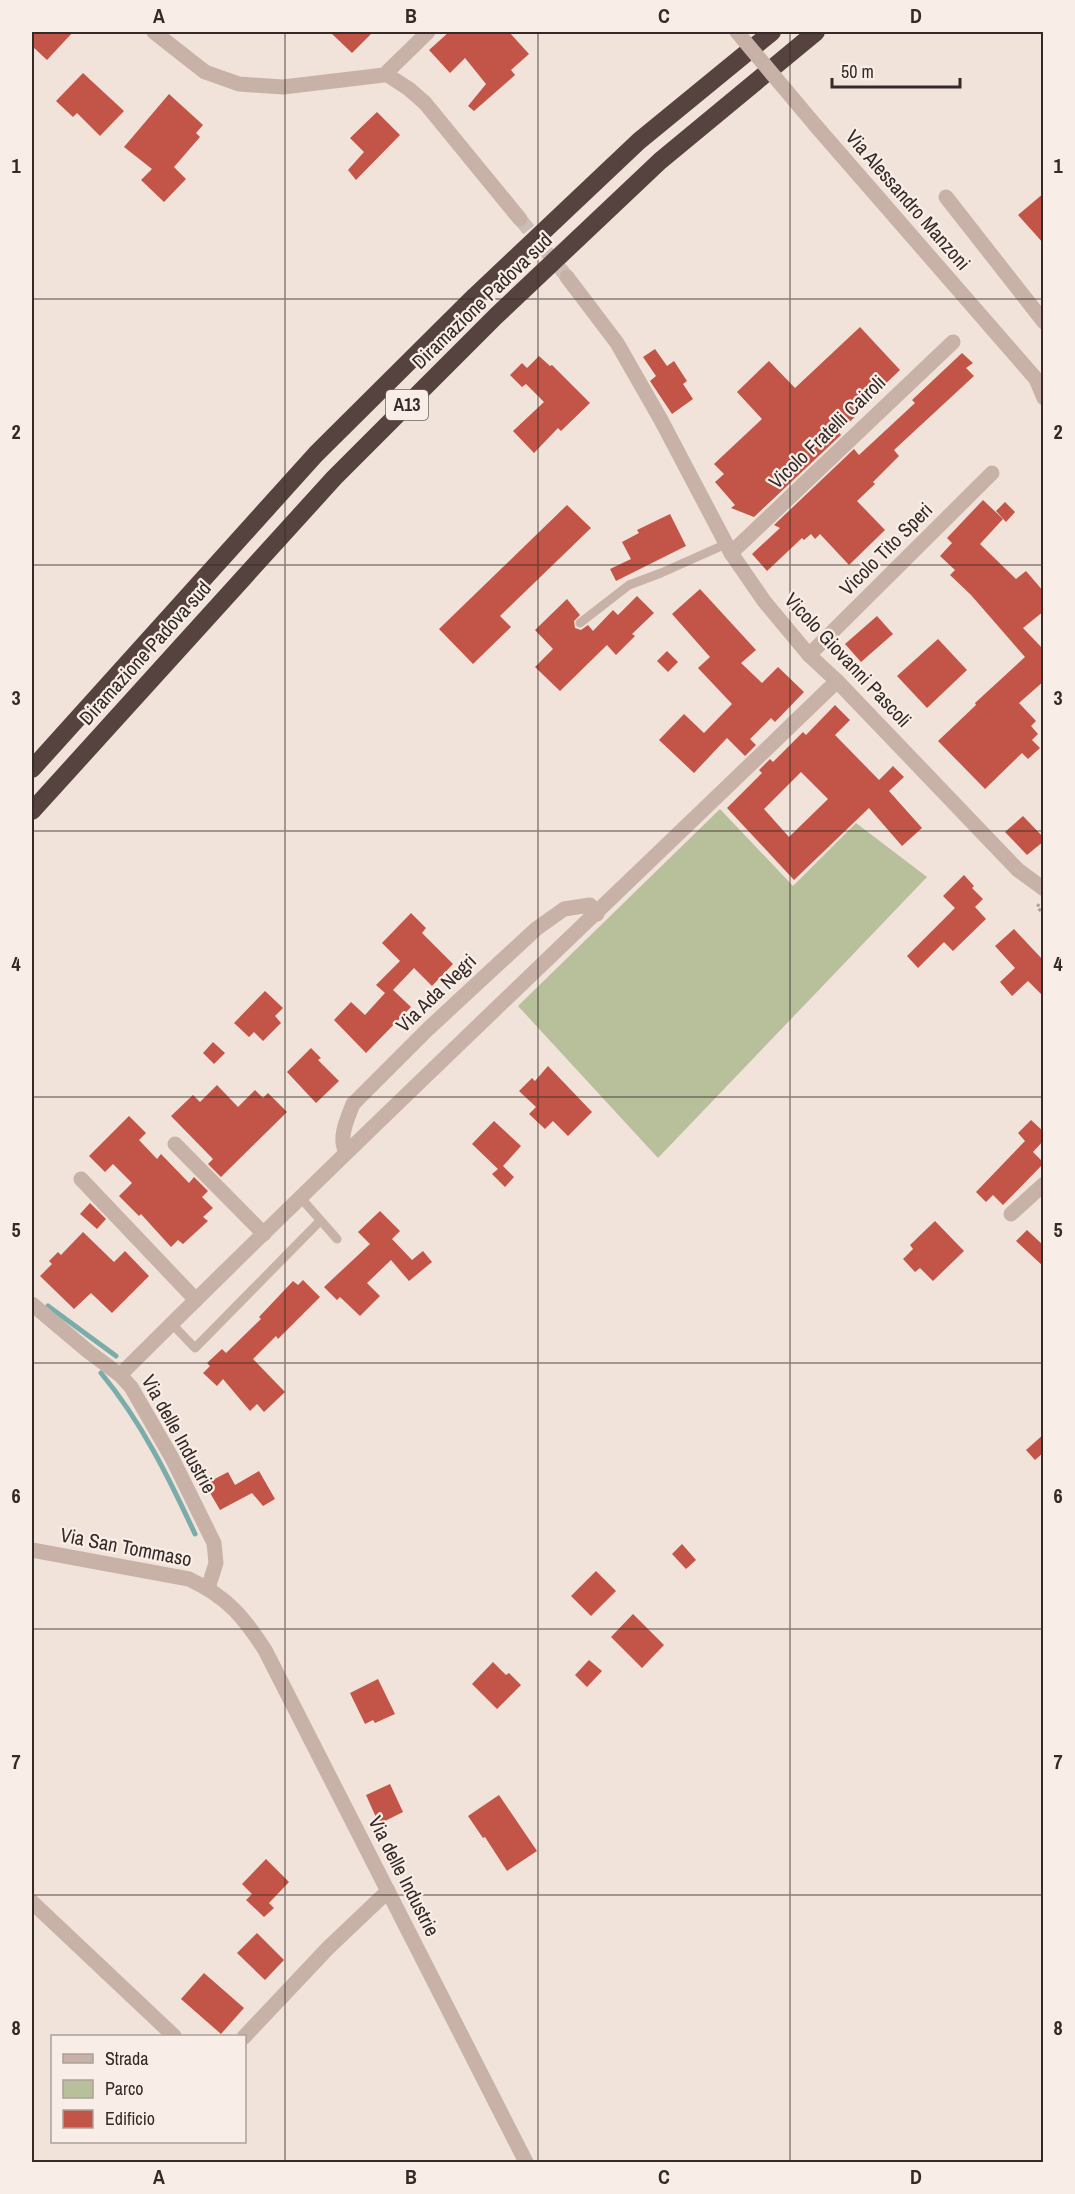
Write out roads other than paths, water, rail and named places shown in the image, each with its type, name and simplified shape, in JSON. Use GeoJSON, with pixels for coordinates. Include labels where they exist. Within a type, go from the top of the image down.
{"type":"FeatureCollection","features":[{"type":"Feature","properties":{"kind":"highway","name":"Diramazione Padova sud"},"geometry":{"type":"LineString","coordinates":[[32,769],[324,446],[475,296],[639,141],[772,32]]}},
{"type":"Feature","properties":{"kind":"highway","name":"Diramazione Padova sud"},"geometry":{"type":"LineString","coordinates":[[32,811],[326,486],[496,316],[660,161],[816,32]]}},
{"type":"Feature","properties":{"kind":"street"},"geometry":{"type":"LineString","coordinates":[[154,32],[205,72],[239,84],[283,87],[386,74],[428,32]]}},
{"type":"Feature","properties":{"kind":"street","name":"Via Alessandro Manzoni"},"geometry":{"type":"LineString","coordinates":[[736,32],[1036,378],[1044,398]]}},
{"type":"Feature","properties":{"kind":"street"},"geometry":{"type":"LineString","coordinates":[[386,74],[425,103],[520,219]]}},
{"type":"Feature","properties":{"kind":"street"},"geometry":{"type":"LineString","coordinates":[[946,197],[1044,322]]}},
{"type":"Feature","properties":{"kind":"street","name":"Vicolo Giovanni Pascoli"},"geometry":{"type":"LineString","coordinates":[[567,277],[617,343],[661,420],[728,548],[764,601],[809,655],[837,681],[1018,870],[1044,889]]}},
{"type":"Feature","properties":{"kind":"street","name":"Vicolo Fratelli Cairoli"},"geometry":{"type":"LineString","coordinates":[[728,548],[953,342]]}},
{"type":"Feature","properties":{"kind":"street","name":"Vicolo Tito Speri"},"geometry":{"type":"LineString","coordinates":[[809,655],[992,473]]}},
{"type":"Feature","properties":{"kind":"street"},"geometry":{"type":"LineString","coordinates":[[120,1375],[346,1152],[597,914],[837,681]]}},
{"type":"Feature","properties":{"kind":"street","name":"Via Ada Negri"},"geometry":{"type":"LineString","coordinates":[[346,1152],[343,1146],[343,1132],[353,1104],[482,977],[536,929],[564,909],[590,906],[597,914]]}},
{"type":"Feature","properties":{"kind":"street"},"geometry":{"type":"LineString","coordinates":[[176,1144],[264,1234]]}},
{"type":"Feature","properties":{"kind":"street"},"geometry":{"type":"LineString","coordinates":[[81,1179],[196,1300]]}},
{"type":"Feature","properties":{"kind":"street"},"geometry":{"type":"LineString","coordinates":[[1011,1214],[1044,1184]]}},
{"type":"Feature","properties":{"kind":"street","name":"Via delle Industrie"},"geometry":{"type":"LineString","coordinates":[[32,1304],[120,1375],[131,1387],[172,1458],[214,1543],[216,1563],[208,1588]]}},
{"type":"Feature","properties":{"kind":"street","name":"Via San Tommaso"},"geometry":{"type":"LineString","coordinates":[[32,1550],[189,1579],[228,1601],[239,1613]]}},
{"type":"Feature","properties":{"kind":"street","name":"Via delle Industrie"},"geometry":{"type":"LineString","coordinates":[[239,1613],[265,1650],[526,2163]]}},
{"type":"Feature","properties":{"kind":"street"},"geometry":{"type":"LineString","coordinates":[[246,2035],[328,1948],[388,1891]]}},
{"type":"Feature","properties":{"kind":"street"},"geometry":{"type":"LineString","coordinates":[[32,1902],[172,2035]]}},
{"type":"Feature","properties":{"kind":"lane"},"geometry":{"type":"LineString","coordinates":[[580,623],[629,585],[728,548]]}},
{"type":"Feature","properties":{"kind":"lane"},"geometry":{"type":"LineString","coordinates":[[300,1197],[337,1239]]}},
{"type":"Feature","properties":{"kind":"lane"},"geometry":{"type":"LineString","coordinates":[[172,1324],[195,1348],[320,1221]]}},
{"type":"Feature","properties":{"kind":"waterway"},"geometry":{"type":"LineString","coordinates":[[48,1306],[116,1356]]}},
{"type":"Feature","properties":{"kind":"waterway"},"geometry":{"type":"LineString","coordinates":[[101,1373],[141,1430],[195,1534]]}},
{"type":"Feature","properties":{"kind":"tunnel"},"geometry":{"type":"LineString","coordinates":[[520,219],[567,277]]}}]}
